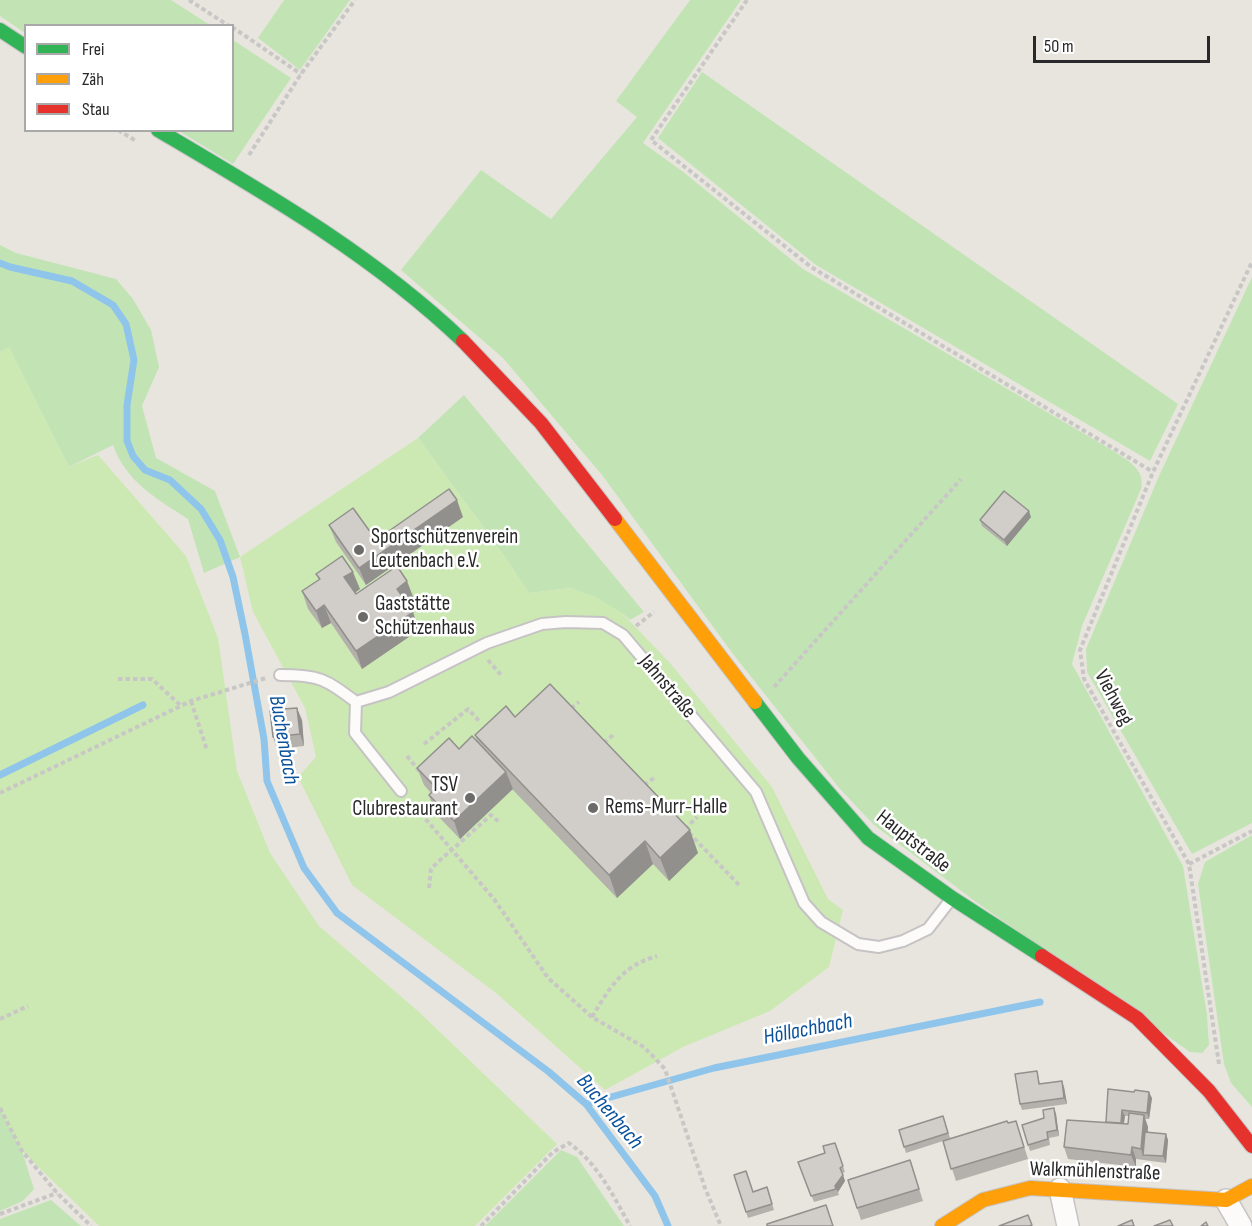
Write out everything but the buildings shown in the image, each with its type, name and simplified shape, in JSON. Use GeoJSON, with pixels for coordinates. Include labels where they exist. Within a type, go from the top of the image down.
{"type":"FeatureCollection","features":[{"type":"Feature","properties":{"kind":"street"},"geometry":{"type":"LineString","coordinates":[[0,30],[24,46]]}},
{"type":"Feature","properties":{"kind":"street","name":"Hauptstraße"},"geometry":{"type":"LineString","coordinates":[[161,132],[235,176],[376,267],[422,303],[541,423],[798,758],[868,838],[952,898],[1137,1018],[1209,1091],[1252,1146]]}},
{"type":"Feature","properties":{"kind":"street"},"geometry":{"type":"LineString","coordinates":[[1241,1226],[1227,1200],[1252,1186]]}},
{"type":"Feature","properties":{"kind":"street","name":"Walkmühlenstraße"},"geometry":{"type":"LineString","coordinates":[[942,1226],[963,1210],[998,1192],[1030,1188],[1227,1200]]}},
{"type":"Feature","properties":{"kind":"street"},"geometry":{"type":"LineString","coordinates":[[1060,1189],[1068,1226]]}},
{"type":"Feature","properties":{"kind":"lane","name":"Jahnstraße"},"geometry":{"type":"LineString","coordinates":[[356,702],[389,692],[487,643],[542,624],[603,623],[623,635],[756,792],[804,903],[821,922],[851,941],[879,946],[903,941],[928,929],[952,898]]}},
{"type":"Feature","properties":{"kind":"lane"},"geometry":{"type":"LineString","coordinates":[[280,675],[310,675],[326,680],[356,702],[355,733],[401,791]]}},
{"type":"Feature","properties":{"kind":"path"},"geometry":{"type":"LineString","coordinates":[[189,0],[228,24]]}},
{"type":"Feature","properties":{"kind":"path"},"geometry":{"type":"LineString","coordinates":[[235,176],[301,74],[355,0]]}},
{"type":"Feature","properties":{"kind":"path"},"geometry":{"type":"LineString","coordinates":[[747,0],[651,140],[811,267],[1153,472]]}},
{"type":"Feature","properties":{"kind":"path"},"geometry":{"type":"LineString","coordinates":[[234,28],[301,74]]}},
{"type":"Feature","properties":{"kind":"path"},"geometry":{"type":"LineString","coordinates":[[121,132],[138,142]]}},
{"type":"Feature","properties":{"kind":"path","name":"Viehweg"},"geometry":{"type":"LineString","coordinates":[[1209,1091],[1219,1064],[1189,864],[1081,670],[1083,641],[1153,472],[1252,262]]}},
{"type":"Feature","properties":{"kind":"path"},"geometry":{"type":"LineString","coordinates":[[758,705],[961,479]]}},
{"type":"Feature","properties":{"kind":"path"},"geometry":{"type":"LineString","coordinates":[[623,635],[660,608]]}},
{"type":"Feature","properties":{"kind":"path"},"geometry":{"type":"LineString","coordinates":[[0,793],[191,701],[238,685],[280,675]]}},
{"type":"Feature","properties":{"kind":"path"},"geometry":{"type":"LineString","coordinates":[[118,679],[152,679],[181,706]]}},
{"type":"Feature","properties":{"kind":"path"},"geometry":{"type":"LineString","coordinates":[[191,701],[207,750]]}},
{"type":"Feature","properties":{"kind":"path"},"geometry":{"type":"LineString","coordinates":[[571,708],[579,702]]}},
{"type":"Feature","properties":{"kind":"path"},"geometry":{"type":"LineString","coordinates":[[566,703],[579,717]]}},
{"type":"Feature","properties":{"kind":"path"},"geometry":{"type":"LineString","coordinates":[[424,744],[468,709],[480,722]]}},
{"type":"Feature","properties":{"kind":"path"},"geometry":{"type":"LineString","coordinates":[[596,735],[612,752]]}},
{"type":"Feature","properties":{"kind":"path"},"geometry":{"type":"LineString","coordinates":[[604,743],[613,735]]}},
{"type":"Feature","properties":{"kind":"path"},"geometry":{"type":"LineString","coordinates":[[408,756],[421,774]]}},
{"type":"Feature","properties":{"kind":"path"},"geometry":{"type":"LineString","coordinates":[[636,777],[652,794]]}},
{"type":"Feature","properties":{"kind":"path"},"geometry":{"type":"LineString","coordinates":[[644,786],[654,778]]}},
{"type":"Feature","properties":{"kind":"path"},"geometry":{"type":"LineString","coordinates":[[401,791],[494,899],[548,978],[592,1017],[644,1047],[665,1069],[721,1226]]}},
{"type":"Feature","properties":{"kind":"path"},"geometry":{"type":"LineString","coordinates":[[429,888],[431,869],[491,815],[499,822]]}},
{"type":"Feature","properties":{"kind":"path"},"geometry":{"type":"LineString","coordinates":[[685,828],[697,818]]}},
{"type":"Feature","properties":{"kind":"path"},"geometry":{"type":"LineString","coordinates":[[677,820],[740,886]]}},
{"type":"Feature","properties":{"kind":"path"},"geometry":{"type":"LineString","coordinates":[[1189,864],[1252,831]]}},
{"type":"Feature","properties":{"kind":"path"},"geometry":{"type":"LineString","coordinates":[[592,1017],[612,985],[638,962],[657,956]]}},
{"type":"Feature","properties":{"kind":"path"},"geometry":{"type":"LineString","coordinates":[[0,1019],[28,1006]]}},
{"type":"Feature","properties":{"kind":"path"},"geometry":{"type":"LineString","coordinates":[[0,1108],[22,1151],[57,1193],[92,1226]]}},
{"type":"Feature","properties":{"kind":"path"},"geometry":{"type":"LineString","coordinates":[[481,1226],[553,1152],[569,1143],[587,1156],[608,1186],[630,1226]]}},
{"type":"Feature","properties":{"kind":"path"},"geometry":{"type":"LineString","coordinates":[[0,1214],[57,1193]]}},
{"type":"Feature","properties":{"kind":"green space"},"geometry":{"type":"Polygon","coordinates":[[[0,0],[171,0],[208,24],[24,24],[24,32],[0,16],[0,0]]]}},
{"type":"Feature","properties":{"kind":"green space"},"geometry":{"type":"Polygon","coordinates":[[[284,0],[350,0],[300,70],[258,38],[284,0]]]}},
{"type":"Feature","properties":{"kind":"green space"},"geometry":{"type":"Polygon","coordinates":[[[690,0],[741,0],[643,143],[682,171],[803,269],[1110,449],[1133,465],[1140,475],[1141,489],[1082,626],[1072,664],[1183,866],[1207,1015],[1209,1045],[1202,1053],[1190,1052],[976,902],[874,825],[840,789],[733,654],[602,475],[503,358],[401,270],[481,170],[551,219],[637,117],[616,101],[690,0]]]}},
{"type":"Feature","properties":{"kind":"green space"},"geometry":{"type":"Polygon","coordinates":[[[234,41],[291,78],[233,164],[181,132],[234,132],[234,41]]]}},
{"type":"Feature","properties":{"kind":"green space"},"geometry":{"type":"Polygon","coordinates":[[[702,72],[1178,404],[1150,461],[816,265],[658,138],[702,72]]]}},
{"type":"Feature","properties":{"kind":"green space"},"geometry":{"type":"Polygon","coordinates":[[[0,245],[16,253],[116,279],[133,299],[151,330],[159,367],[142,406],[156,458],[215,491],[240,557],[204,573],[188,519],[154,497],[134,479],[113,445],[69,467],[9,348],[0,352],[0,245]]]}},
{"type":"Feature","properties":{"kind":"green space"},"geometry":{"type":"Polygon","coordinates":[[[1252,277],[1252,823],[1192,854],[1087,672],[1086,649],[1159,476],[1252,277]]]}},
{"type":"Feature","properties":{"kind":"green space"},"geometry":{"type":"Polygon","coordinates":[[[9,347],[69,467],[98,455],[186,556],[218,638],[237,771],[270,853],[319,926],[419,1012],[557,1144],[475,1226],[99,1226],[22,1151],[0,1108],[0,352],[9,347]]]}},
{"type":"Feature","properties":{"kind":"green space"},"geometry":{"type":"Polygon","coordinates":[[[464,395],[644,612],[630,620],[622,613],[571,588],[529,593],[418,438],[464,395]]]}},
{"type":"Feature","properties":{"kind":"green space"},"geometry":{"type":"Polygon","coordinates":[[[418,438],[529,593],[571,588],[596,597],[622,613],[670,663],[772,787],[828,899],[843,910],[829,967],[770,1011],[683,1047],[605,1090],[496,993],[352,885],[298,777],[316,757],[305,708],[253,612],[240,557],[418,438]]]}},
{"type":"Feature","properties":{"kind":"green space"},"geometry":{"type":"Polygon","coordinates":[[[1252,835],[1252,1107],[1231,1083],[1224,1064],[1198,884],[1205,862],[1252,835]]]}},
{"type":"Feature","properties":{"kind":"green space"},"geometry":{"type":"Polygon","coordinates":[[[0,1108],[22,1151],[34,1189],[23,1201],[0,1211],[0,1108]]]}},
{"type":"Feature","properties":{"kind":"green space"},"geometry":{"type":"Polygon","coordinates":[[[561,1150],[577,1157],[624,1226],[485,1226],[561,1150]]]}},
{"type":"Feature","properties":{"kind":"green space"},"geometry":{"type":"Polygon","coordinates":[[[51,1200],[81,1226],[0,1226],[0,1219],[51,1200]]]}},
{"type":"Feature","properties":{"kind":"waterway","name":"Buchenbach"},"geometry":{"type":"LineString","coordinates":[[0,263],[72,281],[113,305],[126,324],[134,360],[127,405],[127,441],[133,456],[145,470],[170,480],[201,509],[220,540],[233,577],[245,634],[264,739],[267,781],[304,868],[337,913],[549,1072],[586,1104],[655,1196],[668,1226]]}},
{"type":"Feature","properties":{"kind":"waterway"},"geometry":{"type":"LineString","coordinates":[[0,775],[143,705]]}},
{"type":"Feature","properties":{"kind":"waterway","name":"Höllachbach"},"geometry":{"type":"LineString","coordinates":[[586,1104],[714,1068],[1040,1002]]}},
{"type":"Feature","properties":{"kind":"traffic: fast"},"geometry":{"type":"LineString","coordinates":[[0,30],[24,46]]}},
{"type":"Feature","properties":{"kind":"traffic: fast"},"geometry":{"type":"LineString","coordinates":[[161,132],[278,202],[355,253],[428,310],[463,341]]}},
{"type":"Feature","properties":{"kind":"traffic: fast"},"geometry":{"type":"LineString","coordinates":[[755,702],[798,758],[868,838],[952,898],[1042,956]]}},
{"type":"Feature","properties":{"kind":"traffic: slow"},"geometry":{"type":"LineString","coordinates":[[615,519],[755,702]]}},
{"type":"Feature","properties":{"kind":"traffic: slow"},"geometry":{"type":"LineString","coordinates":[[942,1226],[983,1200],[1030,1188],[1226,1200],[1252,1186]]}},
{"type":"Feature","properties":{"kind":"traffic: jam"},"geometry":{"type":"LineString","coordinates":[[463,341],[541,423],[615,519]]}},
{"type":"Feature","properties":{"kind":"traffic: jam"},"geometry":{"type":"LineString","coordinates":[[1042,956],[1137,1018],[1209,1091],[1252,1146]]}},
{"type":"Feature","properties":{"kind":"place","name":"Sportschützenverein Leutenbach e.V."},"geometry":{"type":"Point","coordinates":[359,550]}},
{"type":"Feature","properties":{"kind":"place","name":"Gaststätte Schützenhaus"},"geometry":{"type":"Point","coordinates":[363,617]}},
{"type":"Feature","properties":{"kind":"place","name":"TSV Clubrestaurant"},"geometry":{"type":"Point","coordinates":[470,798]}},
{"type":"Feature","properties":{"kind":"place","name":"Rems-Murr-Halle"},"geometry":{"type":"Point","coordinates":[593,808]}}]}
